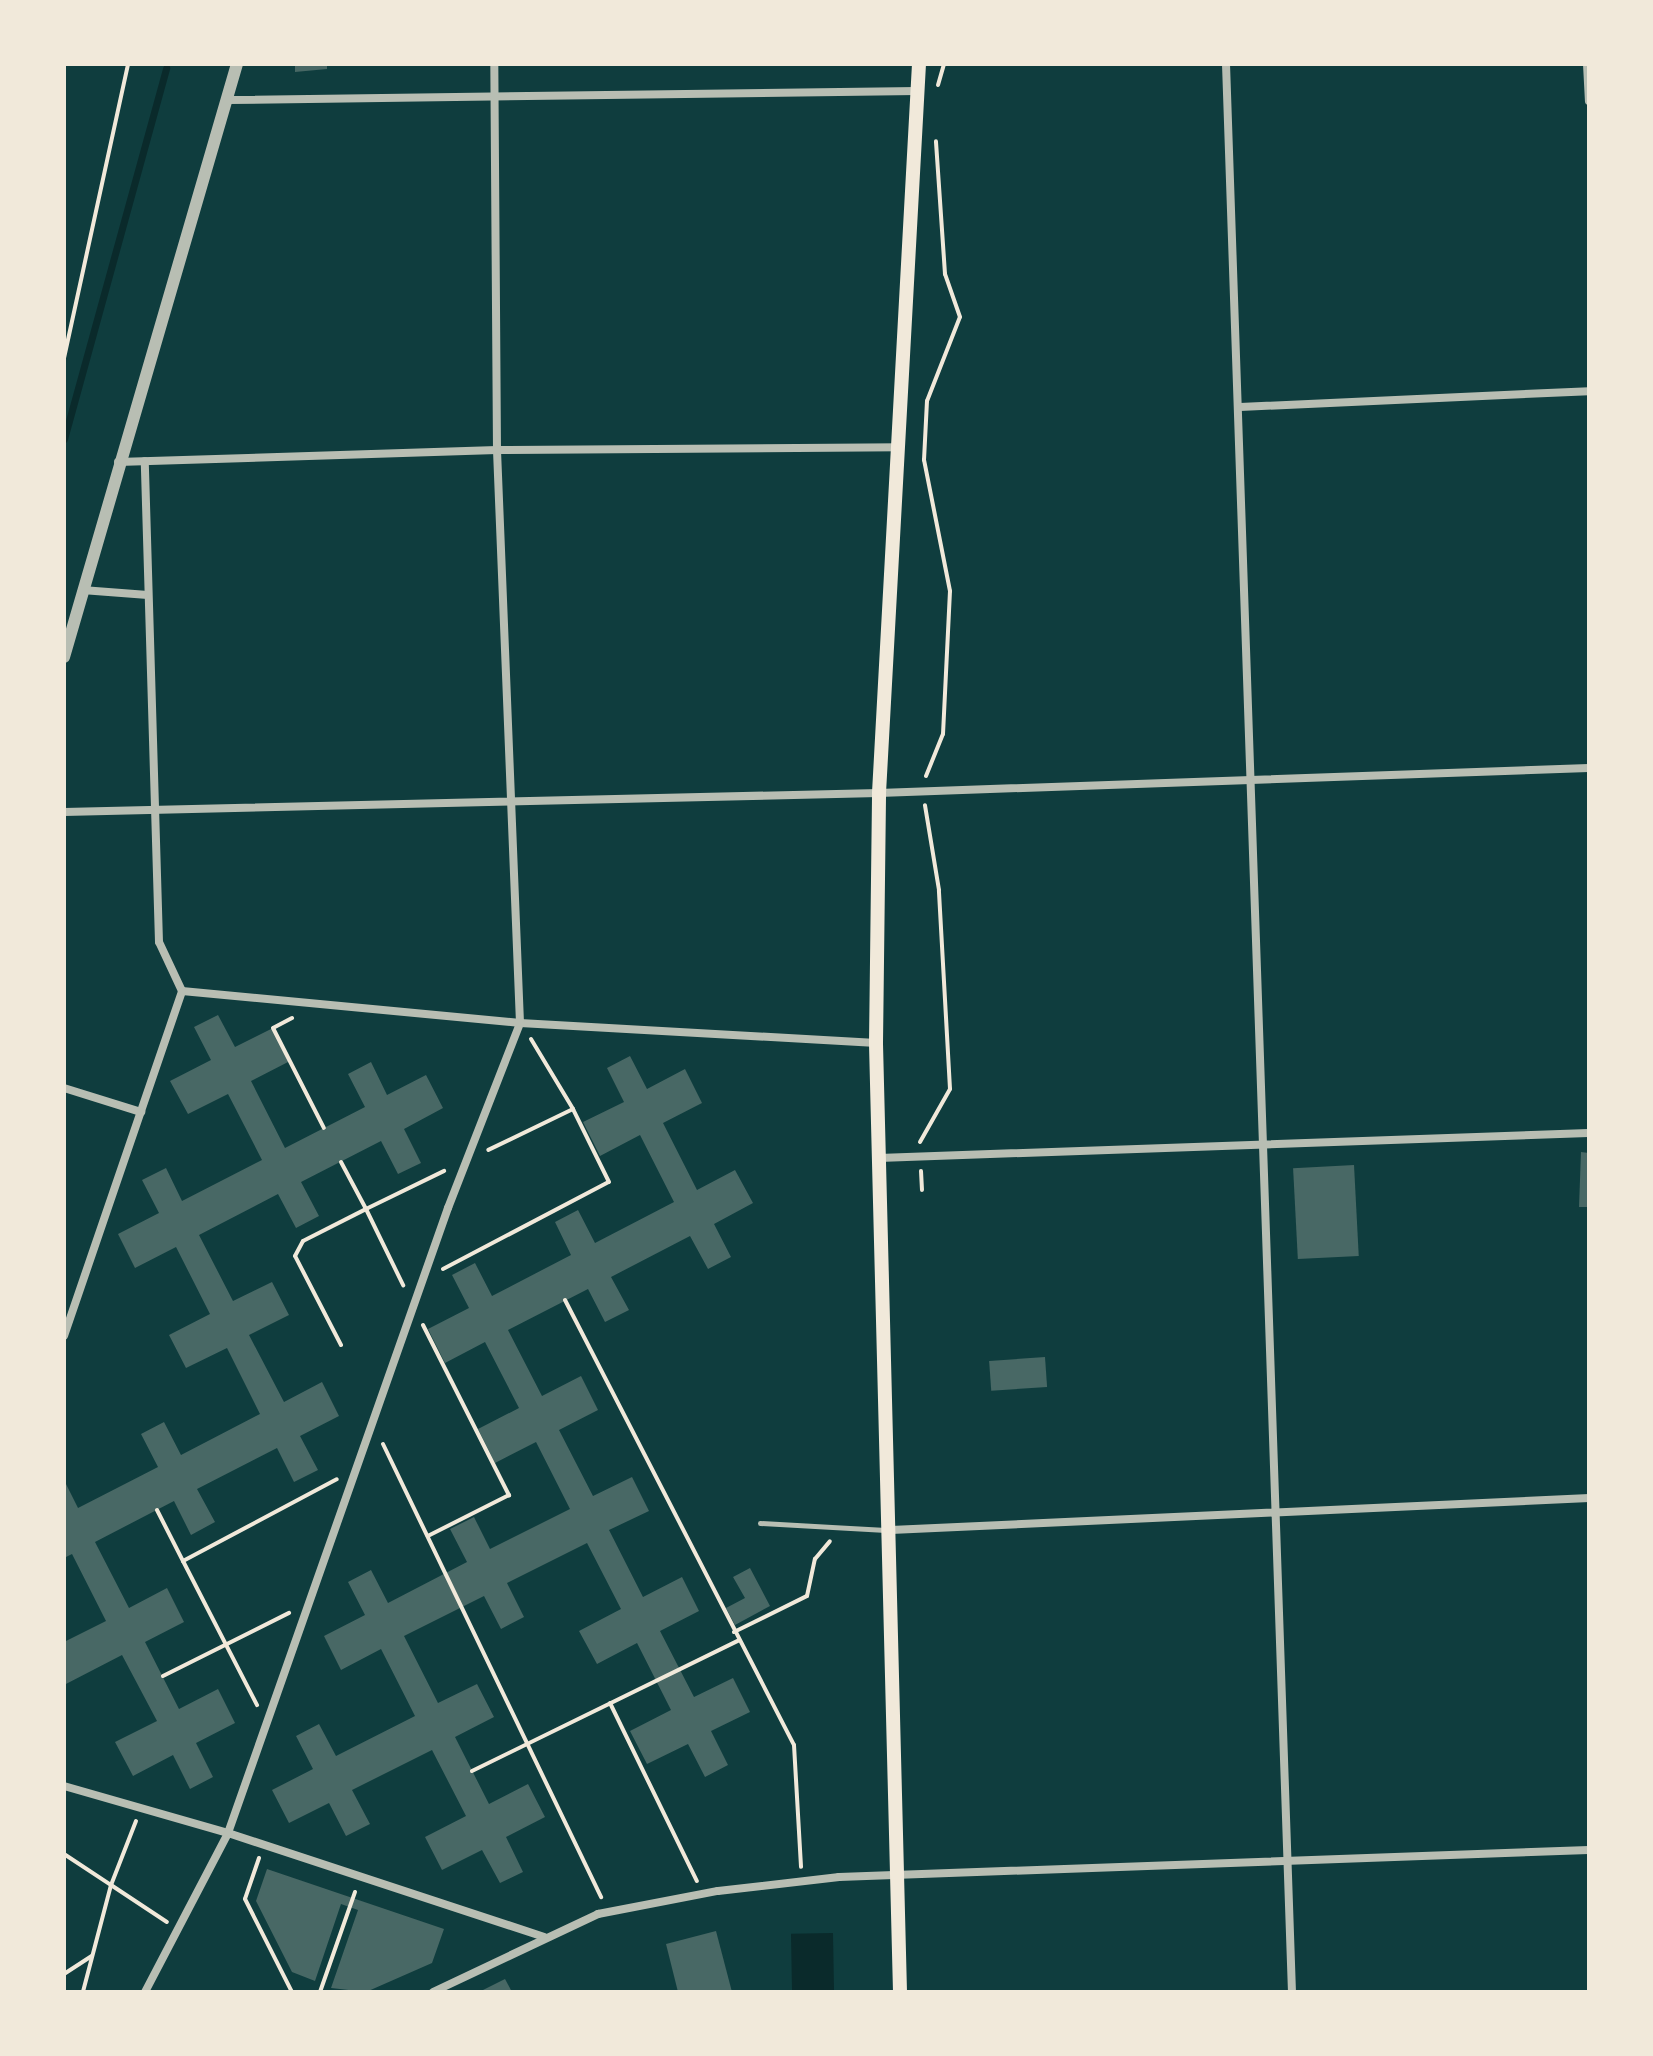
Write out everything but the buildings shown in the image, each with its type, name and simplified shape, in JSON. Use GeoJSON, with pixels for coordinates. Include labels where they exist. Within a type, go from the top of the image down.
{"type":"FeatureCollection","features":[{"type":"Feature","properties":{"kind":"main road"},"geometry":{"type":"LineString","coordinates":[[900,1992],[891,1530],[876,1043],[879,793],[902,447],[919,64]]}},
{"type":"Feature","properties":{"kind":"street"},"geometry":{"type":"LineString","coordinates":[[64,657],[117,462],[237,64]]}},
{"type":"Feature","properties":{"kind":"street"},"geometry":{"type":"LineString","coordinates":[[145,1992],[228,1833],[423,1279],[520,1023],[497,450],[494,64]]}},
{"type":"Feature","properties":{"kind":"street"},"geometry":{"type":"LineString","coordinates":[[1226,64],[1292,1992]]}},
{"type":"Feature","properties":{"kind":"street"},"geometry":{"type":"LineString","coordinates":[[1587,64],[1589,101]]}},
{"type":"Feature","properties":{"kind":"street"},"geometry":{"type":"LineString","coordinates":[[228,100],[917,91]]}},
{"type":"Feature","properties":{"kind":"street"},"geometry":{"type":"LineString","coordinates":[[1240,407],[1589,391]]}},
{"type":"Feature","properties":{"kind":"street"},"geometry":{"type":"LineString","coordinates":[[117,462],[497,450],[902,447]]}},
{"type":"Feature","properties":{"kind":"street"},"geometry":{"type":"LineString","coordinates":[[64,1336],[68,1312],[182,991],[159,942],[145,461]]}},
{"type":"Feature","properties":{"kind":"street"},"geometry":{"type":"LineString","coordinates":[[82,590],[148,595]]}},
{"type":"Feature","properties":{"kind":"street"},"geometry":{"type":"LineString","coordinates":[[64,812],[879,793],[1589,768]]}},
{"type":"Feature","properties":{"kind":"street"},"geometry":{"type":"LineString","coordinates":[[182,991],[520,1023],[876,1043]]}},
{"type":"Feature","properties":{"kind":"street"},"geometry":{"type":"LineString","coordinates":[[64,1088],[141,1112]]}},
{"type":"Feature","properties":{"kind":"street"},"geometry":{"type":"LineString","coordinates":[[879,1158],[1261,1142],[1589,1133]]}},
{"type":"Feature","properties":{"kind":"street"},"geometry":{"type":"LineString","coordinates":[[891,1530],[1274,1510],[1589,1498]]}},
{"type":"Feature","properties":{"kind":"street"},"geometry":{"type":"LineString","coordinates":[[64,1786],[228,1833],[544,1937]]}},
{"type":"Feature","properties":{"kind":"street"},"geometry":{"type":"LineString","coordinates":[[433,1992],[544,1937],[608,1912],[703,1894],[802,1881],[1589,1850]]}},
{"type":"Feature","properties":{"kind":"lane"},"geometry":{"type":"LineString","coordinates":[[760,1523],[891,1530]]}},
{"type":"Feature","properties":{"kind":"path"},"geometry":{"type":"LineString","coordinates":[[64,358],[128,64]]}},
{"type":"Feature","properties":{"kind":"path"},"geometry":{"type":"LineString","coordinates":[[937,91],[944,64]]}},
{"type":"Feature","properties":{"kind":"path"},"geometry":{"type":"LineString","coordinates":[[922,1190],[920,1137],[950,1089],[939,890],[925,791],[926,773],[943,734],[950,591],[924,460],[927,401],[960,317],[945,274],[935,135]]}},
{"type":"Feature","properties":{"kind":"path"},"geometry":{"type":"LineString","coordinates":[[320,1005],[273,1028],[324,1128]]}},
{"type":"Feature","properties":{"kind":"path"},"geometry":{"type":"LineString","coordinates":[[423,1279],[609,1182],[552,1067],[520,1023]]}},
{"type":"Feature","properties":{"kind":"path"},"geometry":{"type":"LineString","coordinates":[[341,1162],[366,1209],[573,1109]]}},
{"type":"Feature","properties":{"kind":"path"},"geometry":{"type":"LineString","coordinates":[[565,1300],[794,1745],[802,1881]]}},
{"type":"Feature","properties":{"kind":"path"},"geometry":{"type":"LineString","coordinates":[[373,1424],[608,1912]]}},
{"type":"Feature","properties":{"kind":"path"},"geometry":{"type":"LineString","coordinates":[[183,1561],[357,1469]]}},
{"type":"Feature","properties":{"kind":"path"},"geometry":{"type":"LineString","coordinates":[[157,1510],[266,1723]]}},
{"type":"Feature","properties":{"kind":"path"},"geometry":{"type":"LineString","coordinates":[[734,1632],[801,1602],[820,1549],[862,1527]]}},
{"type":"Feature","properties":{"kind":"path"},"geometry":{"type":"LineString","coordinates":[[163,1676],[309,1603]]}},
{"type":"Feature","properties":{"kind":"path"},"geometry":{"type":"LineString","coordinates":[[472,1771],[739,1640]]}},
{"type":"Feature","properties":{"kind":"path"},"geometry":{"type":"LineString","coordinates":[[610,1703],[703,1894]]}},
{"type":"Feature","properties":{"kind":"path"},"geometry":{"type":"LineString","coordinates":[[83,1992],[111,1885],[141,1808]]}},
{"type":"Feature","properties":{"kind":"path"},"geometry":{"type":"LineString","coordinates":[[264,1845],[245,1899],[292,1992]]}},
{"type":"Feature","properties":{"kind":"path"},"geometry":{"type":"LineString","coordinates":[[64,1854],[178,1930]]}},
{"type":"Feature","properties":{"kind":"path"},"geometry":{"type":"LineString","coordinates":[[320,1992],[360,1877]]}},
{"type":"Feature","properties":{"kind":"path"},"geometry":{"type":"LineString","coordinates":[[64,1974],[93,1956]]}},
{"type":"Feature","properties":{"kind":"water"},"geometry":{"type":"Polygon","coordinates":[[[833,1933],[834,1992],[792,1992],[791,1934],[833,1933]]]}},
{"type":"Feature","properties":{"kind":"waterway"},"geometry":{"type":"LineString","coordinates":[[64,439],[166,68]]}}]}
